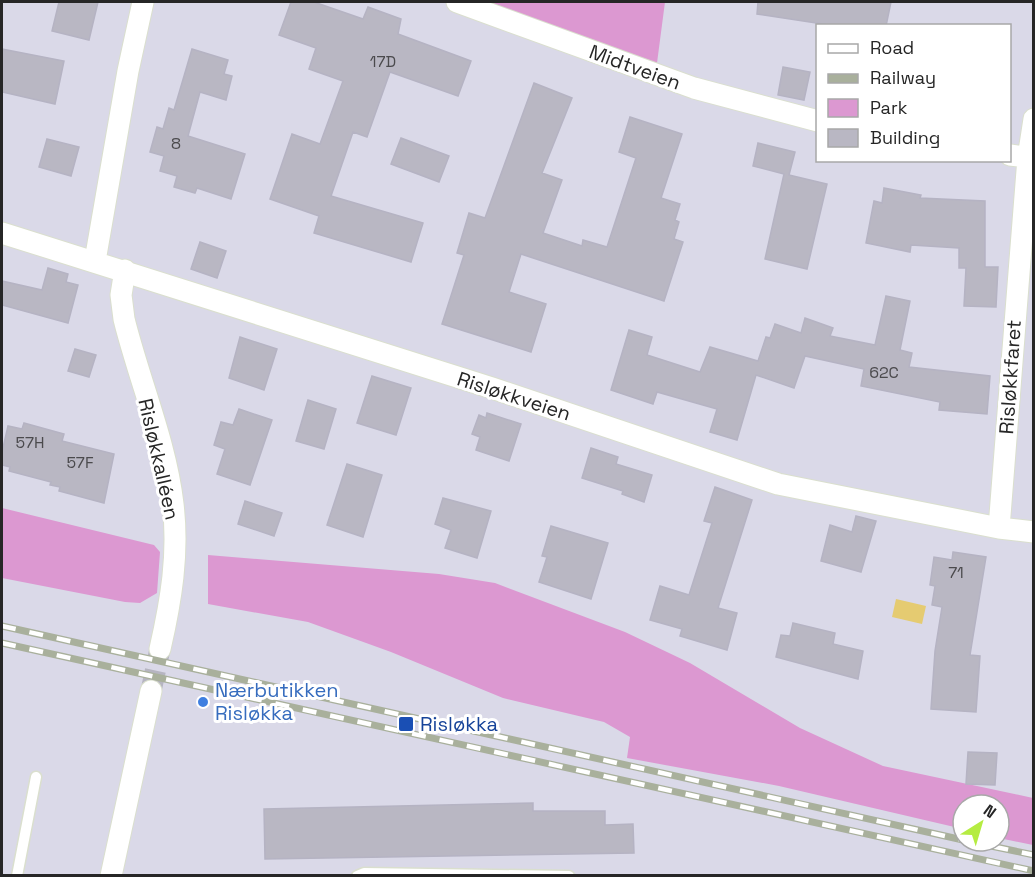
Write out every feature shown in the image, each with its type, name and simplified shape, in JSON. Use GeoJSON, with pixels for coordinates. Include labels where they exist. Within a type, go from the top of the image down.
{"type":"FeatureCollection","features":[{"type":"Feature","properties":{"kind":"street"},"geometry":{"type":"LineString","coordinates":[[95,261],[128,71],[143,2]]}},
{"type":"Feature","properties":{"kind":"street","name":"Midtveien"},"geometry":{"type":"LineString","coordinates":[[457,2],[694,88],[816,120]]}},
{"type":"Feature","properties":{"kind":"street","name":"Risløkkfaret"},"geometry":{"type":"LineString","coordinates":[[999,528],[1024,157],[1034,119]]}},
{"type":"Feature","properties":{"kind":"street","name":"Risløkkveien"},"geometry":{"type":"LineString","coordinates":[[2,233],[125,270],[492,388],[778,484],[999,528],[1034,532]]}},
{"type":"Feature","properties":{"kind":"street","name":"Risløkkalléen"},"geometry":{"type":"LineString","coordinates":[[125,270],[121,295],[124,319],[173,503],[176,540],[172,585],[160,649]]}},
{"type":"Feature","properties":{"kind":"street"},"geometry":{"type":"LineString","coordinates":[[111,876],[151,691]]}},
{"type":"Feature","properties":{"kind":"lane"},"geometry":{"type":"LineString","coordinates":[[17,876],[36,777]]}},
{"type":"Feature","properties":{"kind":"lane"},"geometry":{"type":"LineString","coordinates":[[357,876],[364,873],[569,876]]}},
{"type":"Feature","properties":{"kind":"green space"},"geometry":{"type":"Polygon","coordinates":[[[484,2],[665,2],[657,63],[484,2]]]}},
{"type":"Feature","properties":{"kind":"green space"},"geometry":{"type":"Polygon","coordinates":[[[2,508],[154,545],[160,552],[157,593],[140,603],[125,602],[2,578],[2,508]]]}},
{"type":"Feature","properties":{"kind":"green space"},"geometry":{"type":"Polygon","coordinates":[[[208,555],[439,574],[495,583],[625,632],[690,663],[800,728],[883,766],[1010,793],[951,793],[951,826],[779,786],[627,758],[630,737],[604,722],[503,698],[391,652],[308,622],[208,604],[208,555]]]}},
{"type":"Feature","properties":{"kind":"green space"},"geometry":{"type":"Polygon","coordinates":[[[1011,793],[1033,798],[1033,845],[1011,840],[1011,793]]]}},
{"type":"Feature","properties":{"kind":"shaded area"},"geometry":{"type":"Polygon","coordinates":[[[896,599],[926,606],[922,624],[892,617],[896,599]]]}},
{"type":"Feature","properties":{"kind":"building"},"geometry":{"type":"Polygon","coordinates":[[[59,2],[98,2],[89,40],[52,31],[59,2]]]}},
{"type":"Feature","properties":{"kind":"building"},"geometry":{"type":"Polygon","coordinates":[[[291,2],[314,2],[363,19],[368,7],[401,19],[398,34],[471,61],[458,96],[390,72],[367,137],[353,132],[331,196],[423,223],[411,262],[314,233],[319,216],[270,199],[292,134],[320,144],[343,81],[309,69],[316,48],[279,35],[291,2]]]}},
{"type":"Feature","properties":{"kind":"building"},"geometry":{"type":"Polygon","coordinates":[[[758,2],[891,2],[886,24],[823,24],[757,14],[758,2]]]}},
{"type":"Feature","properties":{"kind":"building"},"geometry":{"type":"Polygon","coordinates":[[[2,49],[64,61],[55,104],[2,92],[2,49]]]}},
{"type":"Feature","properties":{"kind":"building"},"geometry":{"type":"Polygon","coordinates":[[[192,49],[228,60],[224,74],[232,76],[226,100],[200,92],[188,136],[245,154],[231,199],[197,188],[195,193],[174,187],[177,176],[160,171],[164,156],[150,152],[157,127],[163,129],[169,108],[174,110],[192,49]]]}},
{"type":"Feature","properties":{"kind":"building"},"geometry":{"type":"Polygon","coordinates":[[[783,67],[810,72],[804,100],[778,95],[783,67]]]}},
{"type":"Feature","properties":{"kind":"building"},"geometry":{"type":"Polygon","coordinates":[[[534,83],[572,98],[542,173],[562,180],[543,233],[582,246],[583,240],[607,247],[636,158],[619,152],[630,117],[682,134],[661,198],[680,204],[675,220],[679,222],[674,239],[683,242],[664,301],[521,254],[509,292],[546,304],[531,352],[442,324],[464,255],[457,253],[469,213],[485,218],[534,83]]]}},
{"type":"Feature","properties":{"kind":"building"},"geometry":{"type":"Polygon","coordinates":[[[401,138],[449,156],[439,182],[391,164],[401,138]]]}},
{"type":"Feature","properties":{"kind":"building"},"geometry":{"type":"Polygon","coordinates":[[[47,139],[79,147],[71,176],[39,167],[47,139]]]}},
{"type":"Feature","properties":{"kind":"building"},"geometry":{"type":"Polygon","coordinates":[[[758,143],[795,152],[789,175],[827,184],[807,269],[765,259],[784,174],[753,166],[758,143]]]}},
{"type":"Feature","properties":{"kind":"building"},"geometry":{"type":"Polygon","coordinates":[[[884,188],[921,195],[920,198],[985,201],[985,267],[998,267],[996,307],[964,306],[966,268],[959,268],[959,248],[911,245],[910,252],[866,243],[874,201],[882,203],[884,188]]]}},
{"type":"Feature","properties":{"kind":"building"},"geometry":{"type":"Polygon","coordinates":[[[200,242],[226,251],[217,278],[191,269],[200,242]]]}},
{"type":"Feature","properties":{"kind":"building"},"geometry":{"type":"Polygon","coordinates":[[[48,268],[68,274],[66,282],[78,285],[68,323],[2,305],[2,281],[42,290],[48,268]]]}},
{"type":"Feature","properties":{"kind":"building"},"geometry":{"type":"Polygon","coordinates":[[[886,296],[910,301],[900,350],[912,353],[909,367],[990,376],[987,414],[939,410],[940,402],[861,386],[864,369],[805,356],[794,388],[756,375],[737,440],[710,432],[717,409],[657,392],[653,404],[611,390],[629,330],[652,337],[647,355],[700,372],[710,347],[758,361],[766,337],[770,338],[775,324],[801,333],[805,318],[833,328],[830,336],[875,345],[886,296]]]}},
{"type":"Feature","properties":{"kind":"building"},"geometry":{"type":"Polygon","coordinates":[[[240,337],[277,349],[264,390],[229,378],[240,337]]]}},
{"type":"Feature","properties":{"kind":"building"},"geometry":{"type":"Polygon","coordinates":[[[75,349],[96,355],[89,377],[68,371],[75,349]]]}},
{"type":"Feature","properties":{"kind":"building"},"geometry":{"type":"Polygon","coordinates":[[[372,376],[411,388],[396,435],[357,423],[372,376]]]}},
{"type":"Feature","properties":{"kind":"building"},"geometry":{"type":"Polygon","coordinates":[[[308,400],[336,409],[324,449],[296,441],[308,400]]]}},
{"type":"Feature","properties":{"kind":"building"},"geometry":{"type":"Polygon","coordinates":[[[239,409],[272,420],[250,485],[217,474],[225,449],[214,445],[221,422],[233,425],[239,409]]]}},
{"type":"Feature","properties":{"kind":"building"},"geometry":{"type":"Polygon","coordinates":[[[487,413],[521,424],[509,461],[476,450],[480,437],[472,434],[479,415],[486,418],[487,413]]]}},
{"type":"Feature","properties":{"kind":"building"},"geometry":{"type":"Polygon","coordinates":[[[24,423],[64,434],[62,441],[114,454],[104,503],[59,491],[60,487],[50,485],[51,482],[9,471],[10,467],[2,465],[2,452],[8,426],[22,429],[24,423]]]}},
{"type":"Feature","properties":{"kind":"building"},"geometry":{"type":"Polygon","coordinates":[[[591,448],[618,457],[616,464],[652,475],[644,502],[622,494],[623,491],[582,478],[591,448]]]}},
{"type":"Feature","properties":{"kind":"building"},"geometry":{"type":"Polygon","coordinates":[[[347,464],[382,475],[363,537],[327,525],[347,464]]]}},
{"type":"Feature","properties":{"kind":"building"},"geometry":{"type":"Polygon","coordinates":[[[715,487],[752,500],[718,608],[737,613],[727,650],[680,636],[682,629],[650,620],[660,586],[689,595],[712,523],[704,521],[715,487]]]}},
{"type":"Feature","properties":{"kind":"building"},"geometry":{"type":"Polygon","coordinates":[[[443,498],[491,511],[477,558],[445,548],[451,530],[435,524],[443,498]]]}},
{"type":"Feature","properties":{"kind":"building"},"geometry":{"type":"Polygon","coordinates":[[[245,501],[282,513],[274,536],[238,524],[245,501]]]}},
{"type":"Feature","properties":{"kind":"building"},"geometry":{"type":"Polygon","coordinates":[[[856,516],[876,521],[861,572],[821,561],[830,525],[852,532],[856,516]]]}},
{"type":"Feature","properties":{"kind":"building"},"geometry":{"type":"Polygon","coordinates":[[[551,526],[608,543],[591,599],[539,582],[547,557],[542,556],[551,526]]]}},
{"type":"Feature","properties":{"kind":"building"},"geometry":{"type":"Polygon","coordinates":[[[953,552],[986,557],[970,655],[980,656],[976,712],[931,709],[935,651],[942,607],[932,605],[935,586],[930,585],[934,557],[952,560],[953,552]]]}},
{"type":"Feature","properties":{"kind":"building"},"geometry":{"type":"Polygon","coordinates":[[[793,623],[835,633],[833,644],[863,651],[858,679],[776,657],[781,635],[790,636],[793,623]]]}},
{"type":"Feature","properties":{"kind":"building"},"geometry":{"type":"Polygon","coordinates":[[[968,752],[997,753],[995,785],[966,784],[968,752]]]}},
{"type":"Feature","properties":{"kind":"building"},"geometry":{"type":"Polygon","coordinates":[[[533,803],[533,811],[605,811],[605,825],[633,824],[634,853],[265,859],[264,809],[533,803]]]}},
{"type":"Feature","properties":{"kind":"tunnel"},"geometry":{"type":"LineString","coordinates":[[151,691],[160,649]]}},
{"type":"Feature","properties":{"kind":"railway"},"geometry":{"type":"LineString","coordinates":[[2,626],[951,837]]}},
{"type":"Feature","properties":{"kind":"railway"},"geometry":{"type":"LineString","coordinates":[[2,643],[1034,871]]}},
{"type":"Feature","properties":{"kind":"railway"},"geometry":{"type":"LineString","coordinates":[[1011,850],[1034,855]]}},
{"type":"Feature","properties":{"kind":"place","name":"Nærbutikken Risløkka"},"geometry":{"type":"Point","coordinates":[203,702]}},
{"type":"Feature","properties":{"kind":"place","name":"Risløkka"},"geometry":{"type":"Point","coordinates":[406,724]}}]}
